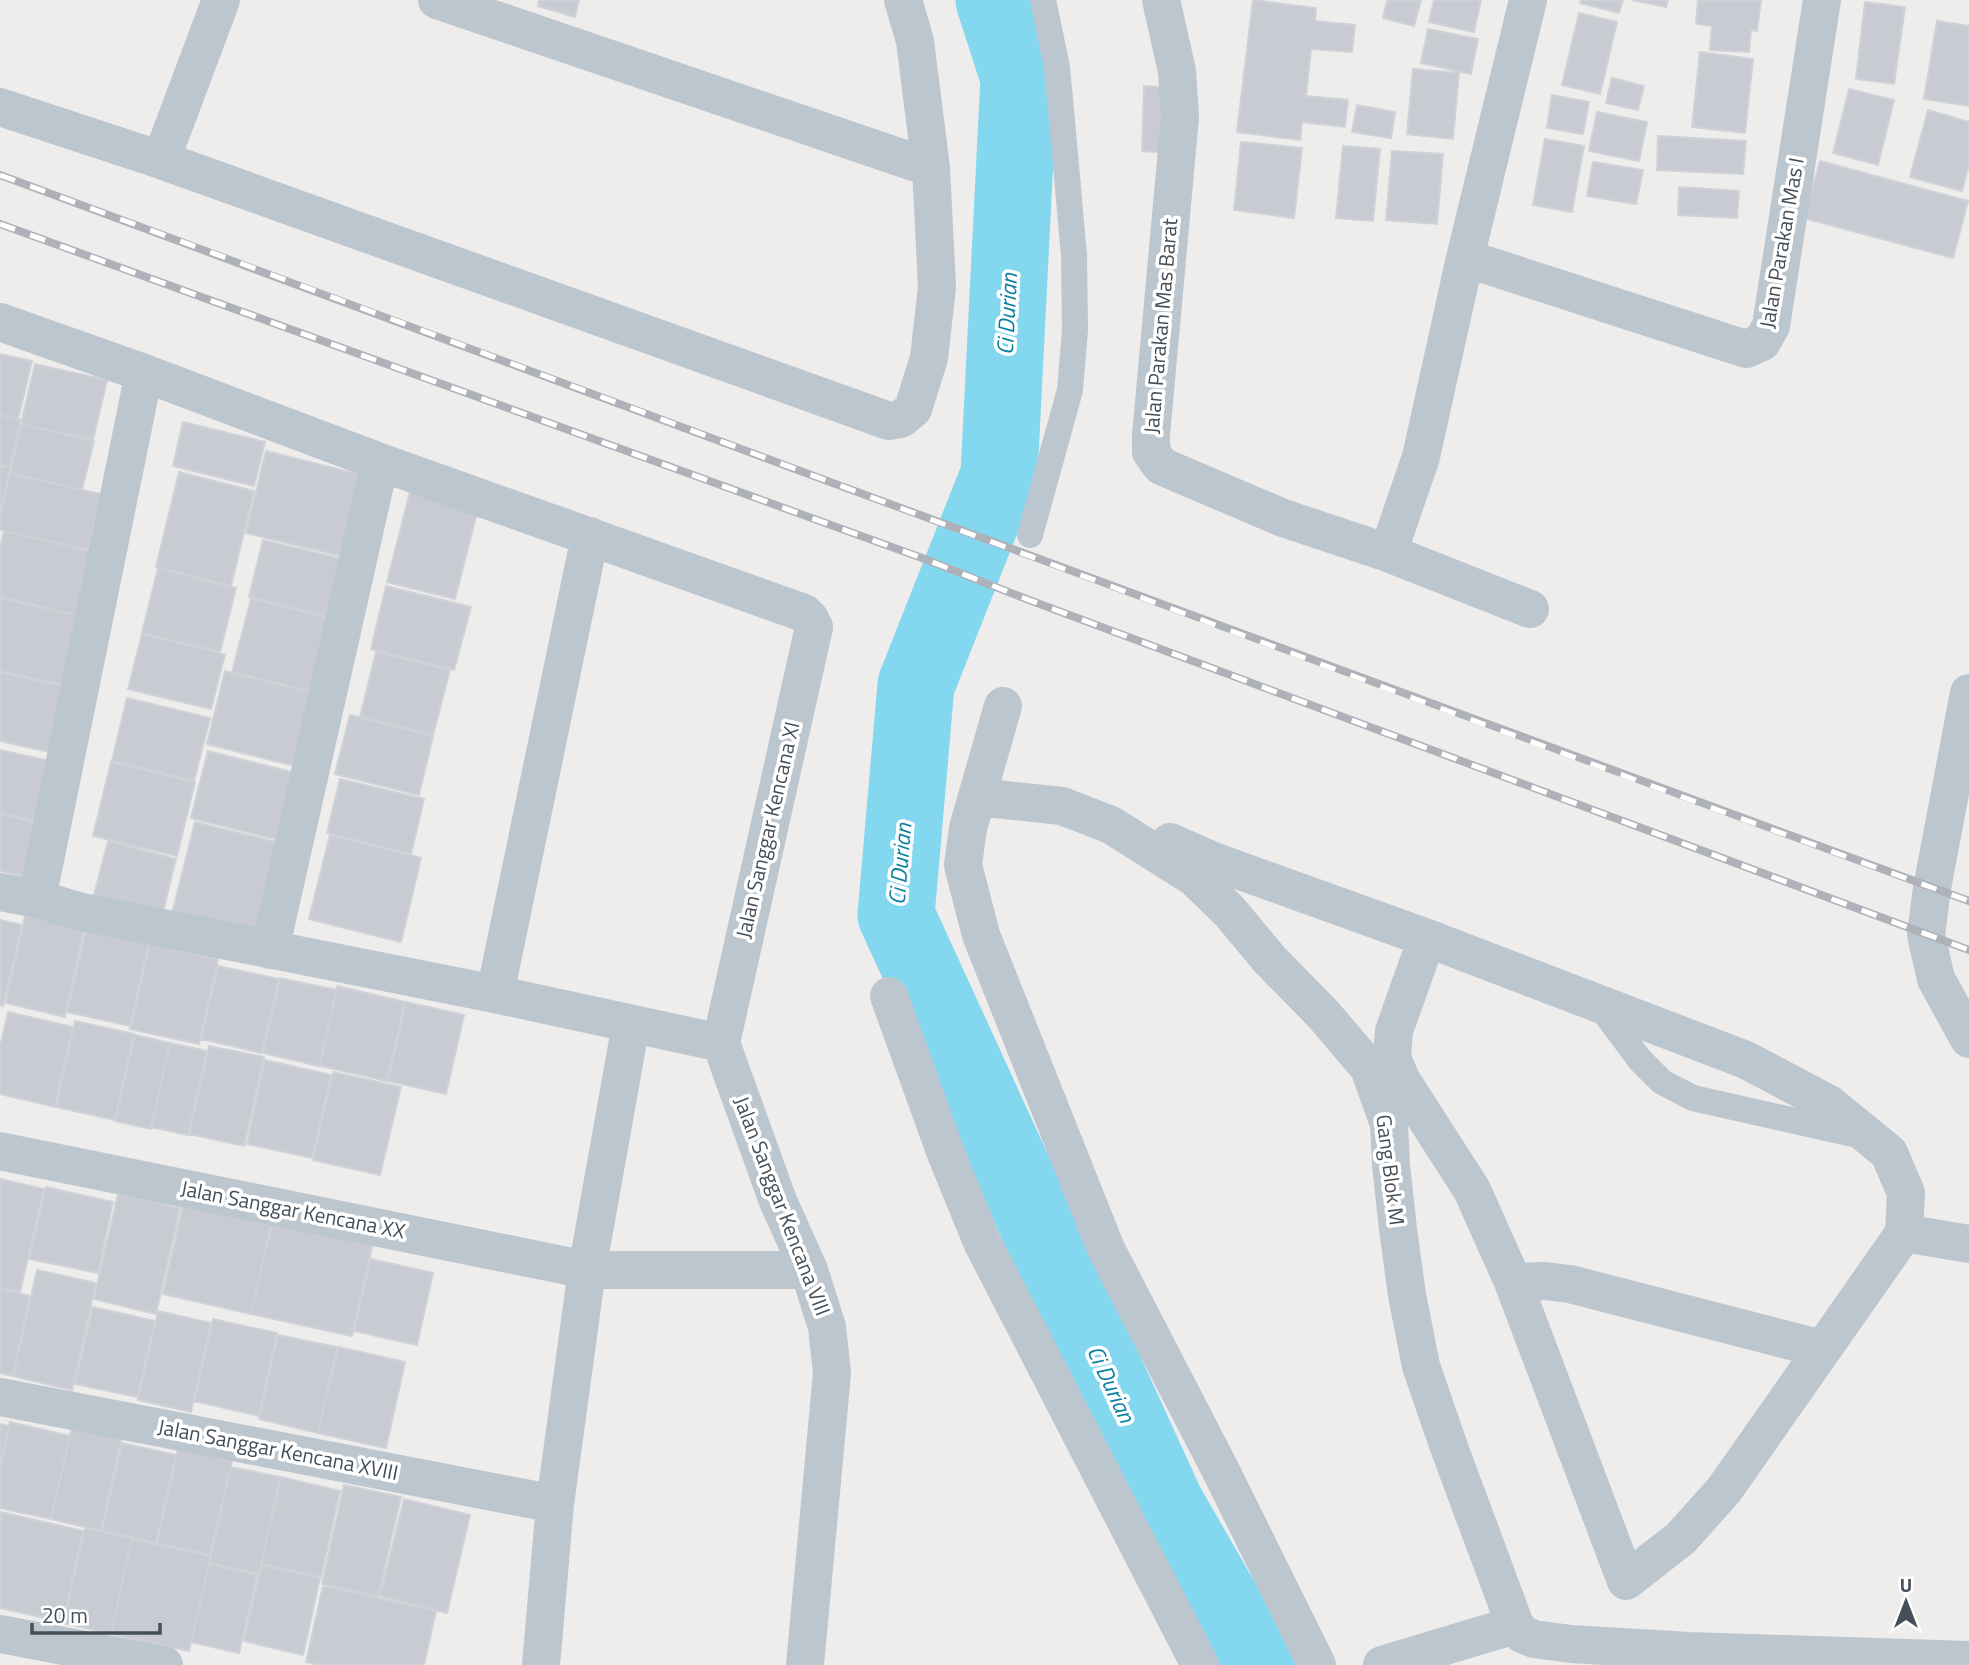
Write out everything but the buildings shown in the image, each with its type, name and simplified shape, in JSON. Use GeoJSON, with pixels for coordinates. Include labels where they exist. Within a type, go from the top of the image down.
{"type":"FeatureCollection","features":[{"type":"Feature","properties":{"kind":"street"},"geometry":{"type":"LineString","coordinates":[[160,160],[221,0]]}},
{"type":"Feature","properties":{"kind":"street"},"geometry":{"type":"LineString","coordinates":[[437,0],[931,168]]}},
{"type":"Feature","properties":{"kind":"street"},"geometry":{"type":"LineString","coordinates":[[0,107],[160,160],[889,421],[901,419],[913,409],[929,358],[936,287],[931,168],[915,41],[903,0]]}},
{"type":"Feature","properties":{"kind":"street","name":"Jalan Parakan Mas Barat"},"geometry":{"type":"LineString","coordinates":[[1161,0],[1177,71],[1180,117],[1151,435],[1152,452],[1161,467],[1283,518],[1388,552],[1530,609]]}},
{"type":"Feature","properties":{"kind":"street"},"geometry":{"type":"LineString","coordinates":[[1388,552],[1421,457],[1465,258],[1528,0]]}},
{"type":"Feature","properties":{"kind":"street","name":"Jalan Parakan Mas I"},"geometry":{"type":"LineString","coordinates":[[1465,258],[1746,349],[1762,342],[1771,326],[1822,0]]}},
{"type":"Feature","properties":{"kind":"street"},"geometry":{"type":"LineString","coordinates":[[0,322],[590,536],[495,994]]}},
{"type":"Feature","properties":{"kind":"street"},"geometry":{"type":"LineString","coordinates":[[37,899],[144,373]]}},
{"type":"Feature","properties":{"kind":"street"},"geometry":{"type":"LineString","coordinates":[[271,950],[380,461]]}},
{"type":"Feature","properties":{"kind":"street","name":"Jalan Sanggar Kencana XI"},"geometry":{"type":"LineString","coordinates":[[590,536],[804,613],[814,626],[721,1043]]}},
{"type":"Feature","properties":{"kind":"street"},"geometry":{"type":"LineString","coordinates":[[1969,693],[1962,767],[1932,888],[1926,935],[1936,979],[1969,1038]]}},
{"type":"Feature","properties":{"kind":"street"},"geometry":{"type":"LineString","coordinates":[[1003,706],[968,828],[963,865],[981,936],[1106,1249],[1220,1469],[1317,1665]]}},
{"type":"Feature","properties":{"kind":"street","name":"Gang Blok M"},"geometry":{"type":"LineString","coordinates":[[977,797],[1062,806],[1111,825],[1195,878],[1230,912],[1369,1068],[1389,1124],[1398,1229],[1421,1366],[1515,1625]]}},
{"type":"Feature","properties":{"kind":"street"},"geometry":{"type":"LineString","coordinates":[[1165,840],[1213,861],[1427,938],[1746,1060],[1829,1104],[1889,1153],[1906,1193],[1904,1233],[1724,1490],[1681,1538],[1626,1581],[1513,1282],[1472,1190],[1402,1082],[1392,1058],[1394,1031],[1427,938]]}},
{"type":"Feature","properties":{"kind":"street"},"geometry":{"type":"LineString","coordinates":[[0,892],[82,912],[495,994],[721,1043]]}},
{"type":"Feature","properties":{"kind":"street"},"geometry":{"type":"LineString","coordinates":[[889,996],[945,1151],[982,1242],[1200,1665]]}},
{"type":"Feature","properties":{"kind":"street"},"geometry":{"type":"LineString","coordinates":[[541,1665],[555,1504],[587,1270],[631,1024]]}},
{"type":"Feature","properties":{"kind":"street","name":"Jalan Sanggar Kencana VIII"},"geometry":{"type":"LineString","coordinates":[[721,1043],[778,1201],[809,1270],[827,1327],[832,1373],[805,1665]]}},
{"type":"Feature","properties":{"kind":"street","name":"Jalan Sanggar Kencana XX"},"geometry":{"type":"LineString","coordinates":[[0,1151],[587,1270],[809,1270]]}},
{"type":"Feature","properties":{"kind":"street"},"geometry":{"type":"LineString","coordinates":[[1904,1233],[1969,1244]]}},
{"type":"Feature","properties":{"kind":"street"},"geometry":{"type":"LineString","coordinates":[[1513,1282],[1545,1281],[1570,1284],[1822,1349]]}},
{"type":"Feature","properties":{"kind":"street","name":"Jalan Sanggar Kencana XVIII"},"geometry":{"type":"LineString","coordinates":[[0,1397],[555,1504]]}},
{"type":"Feature","properties":{"kind":"street"},"geometry":{"type":"LineString","coordinates":[[1382,1665],[1515,1625],[1522,1634],[1534,1639],[1571,1644],[1689,1651],[1969,1660]]}},
{"type":"Feature","properties":{"kind":"street"},"geometry":{"type":"LineString","coordinates":[[0,1634],[164,1665]]}},
{"type":"Feature","properties":{"kind":"lane"},"geometry":{"type":"LineString","coordinates":[[1030,535],[1070,390],[1075,330],[1074,256],[1057,66],[1043,0]]}},
{"type":"Feature","properties":{"kind":"lane"},"geometry":{"type":"LineString","coordinates":[[1598,1004],[1640,1060],[1662,1082],[1693,1098],[1871,1138]]}},
{"type":"Feature","properties":{"kind":"waterway","name":"Ci Durian"},"geometry":{"type":"LineString","coordinates":[[994,0],[1019,78],[999,475],[916,685],[896,915],[1166,1505],[1258,1665]]}},
{"type":"Feature","properties":{"kind":"railway"},"geometry":{"type":"LineString","coordinates":[[0,175],[1969,901]]}},
{"type":"Feature","properties":{"kind":"railway"},"geometry":{"type":"LineString","coordinates":[[0,224],[922,558],[1969,950]]}}]}
